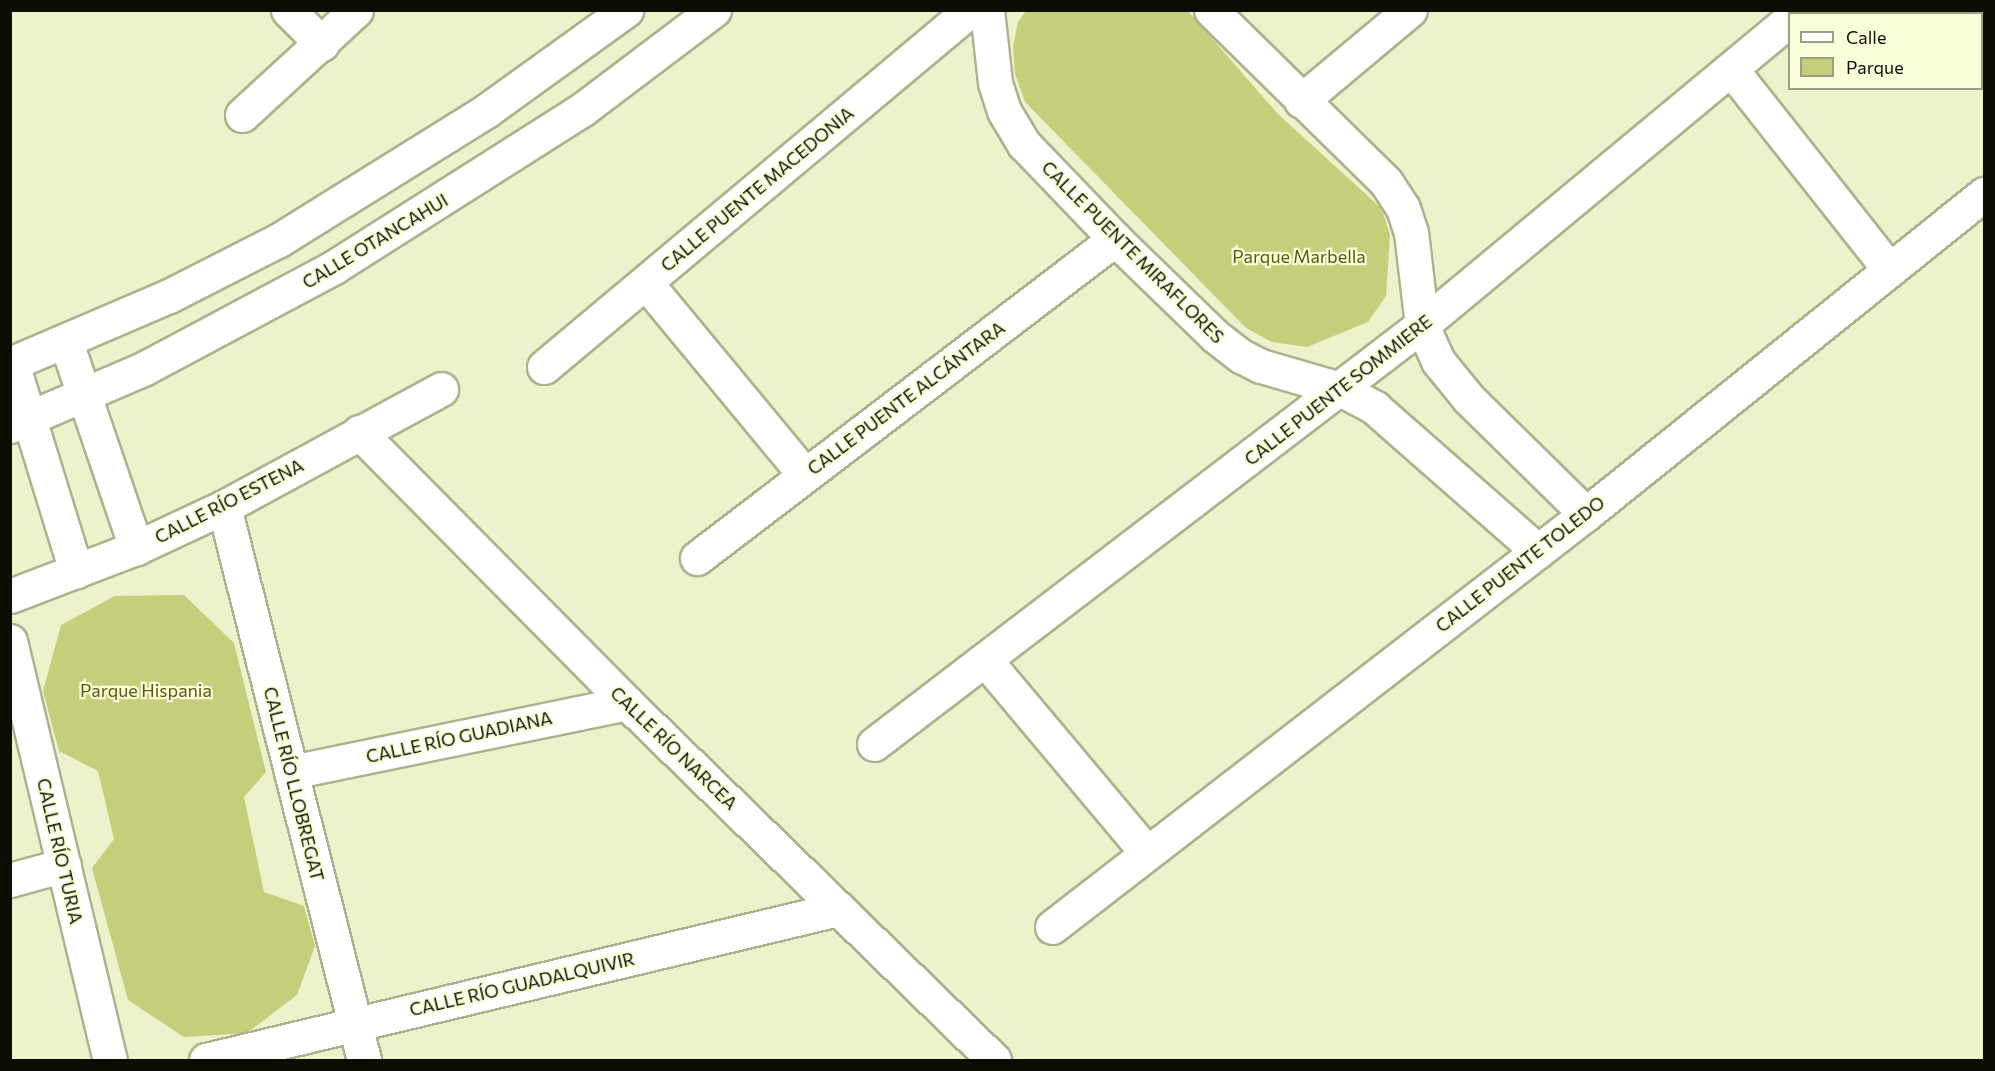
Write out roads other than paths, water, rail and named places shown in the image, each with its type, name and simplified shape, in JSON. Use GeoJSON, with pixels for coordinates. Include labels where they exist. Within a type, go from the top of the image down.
{"type":"FeatureCollection","features":[{"type":"Feature","properties":{"kind":"street"},"geometry":{"type":"LineString","coordinates":[[288,10],[322,44]]}},
{"type":"Feature","properties":{"kind":"street"},"geometry":{"type":"LineString","coordinates":[[242,115],[322,44],[356,10]]}},
{"type":"Feature","properties":{"kind":"street"},"geometry":{"type":"LineString","coordinates":[[76,571],[20,422],[11,363],[66,342],[279,240],[486,111],[626,10]]}},
{"type":"Feature","properties":{"kind":"street","name":"CALLE OTANCAHUI"},"geometry":{"type":"LineString","coordinates":[[20,422],[86,396],[246,316],[441,202],[583,109],[714,10]]}},
{"type":"Feature","properties":{"kind":"street","name":"CALLE PUENTE MACEDONIA"},"geometry":{"type":"LineString","coordinates":[[544,367],[970,10]]}},
{"type":"Feature","properties":{"kind":"street","name":"CALLE PUENTE MIRAFLORES"},"geometry":{"type":"LineString","coordinates":[[987,10],[995,83],[1004,111],[1024,144],[1115,239],[1215,336],[1241,356],[1340,389],[1375,408],[1408,434],[1538,551]]}},
{"type":"Feature","properties":{"kind":"street"},"geometry":{"type":"LineString","coordinates":[[1211,10],[1301,101],[1386,182],[1403,208],[1412,232],[1422,325],[1438,361],[1468,399],[1586,514]]}},
{"type":"Feature","properties":{"kind":"street"},"geometry":{"type":"LineString","coordinates":[[1301,101],[1410,10]]}},
{"type":"Feature","properties":{"kind":"street","name":"CALLE PUENTE SOMMIERE"},"geometry":{"type":"LineString","coordinates":[[874,744],[986,661],[1422,325],[1788,22]]}},
{"type":"Feature","properties":{"kind":"street"},"geometry":{"type":"LineString","coordinates":[[1731,69],[1890,270]]}},
{"type":"Feature","properties":{"kind":"street","name":"CALLE PUENTE TOLEDO"},"geometry":{"type":"LineString","coordinates":[[1052,927],[1146,852],[1586,514],[1984,194]]}},
{"type":"Feature","properties":{"kind":"street","name":"CALLE PUENTE ALCÁNTARA"},"geometry":{"type":"LineString","coordinates":[[697,558],[1115,239]]}},
{"type":"Feature","properties":{"kind":"street"},"geometry":{"type":"LineString","coordinates":[[646,283],[805,475]]}},
{"type":"Feature","properties":{"kind":"street"},"geometry":{"type":"LineString","coordinates":[[66,342],[136,548]]}},
{"type":"Feature","properties":{"kind":"street","name":"CALLE RÍO ESTENA"},"geometry":{"type":"LineString","coordinates":[[10,596],[136,548],[224,507],[441,389]]}},
{"type":"Feature","properties":{"kind":"street","name":"CALLE RÍO NARCEA"},"geometry":{"type":"LineString","coordinates":[[359,432],[627,703],[994,1060]]}},
{"type":"Feature","properties":{"kind":"street","name":"CALLE RÍO LLOBREGAT"},"geometry":{"type":"LineString","coordinates":[[224,507],[364,1060]]}},
{"type":"Feature","properties":{"kind":"street","name":"CALLE RÍO TURIA"},"geometry":{"type":"LineString","coordinates":[[10,641],[110,1060]]}},
{"type":"Feature","properties":{"kind":"street"},"geometry":{"type":"LineString","coordinates":[[986,661],[1146,852]]}},
{"type":"Feature","properties":{"kind":"street","name":"CALLE RÍO GUADIANA"},"geometry":{"type":"LineString","coordinates":[[291,772],[627,703]]}},
{"type":"Feature","properties":{"kind":"street"},"geometry":{"type":"LineString","coordinates":[[10,880],[64,865]]}},
{"type":"Feature","properties":{"kind":"street","name":"CALLE RÍO GUADALQUIVIR"},"geometry":{"type":"LineString","coordinates":[[206,1060],[838,909]]}},
{"type":"Feature","properties":{"kind":"park label","name":"Parque Marbella"},"geometry":{"type":"Point","coordinates":[1299,256]}},
{"type":"Feature","properties":{"kind":"park label","name":"Parque Hispania"},"geometry":{"type":"Point","coordinates":[146,690]}}]}
